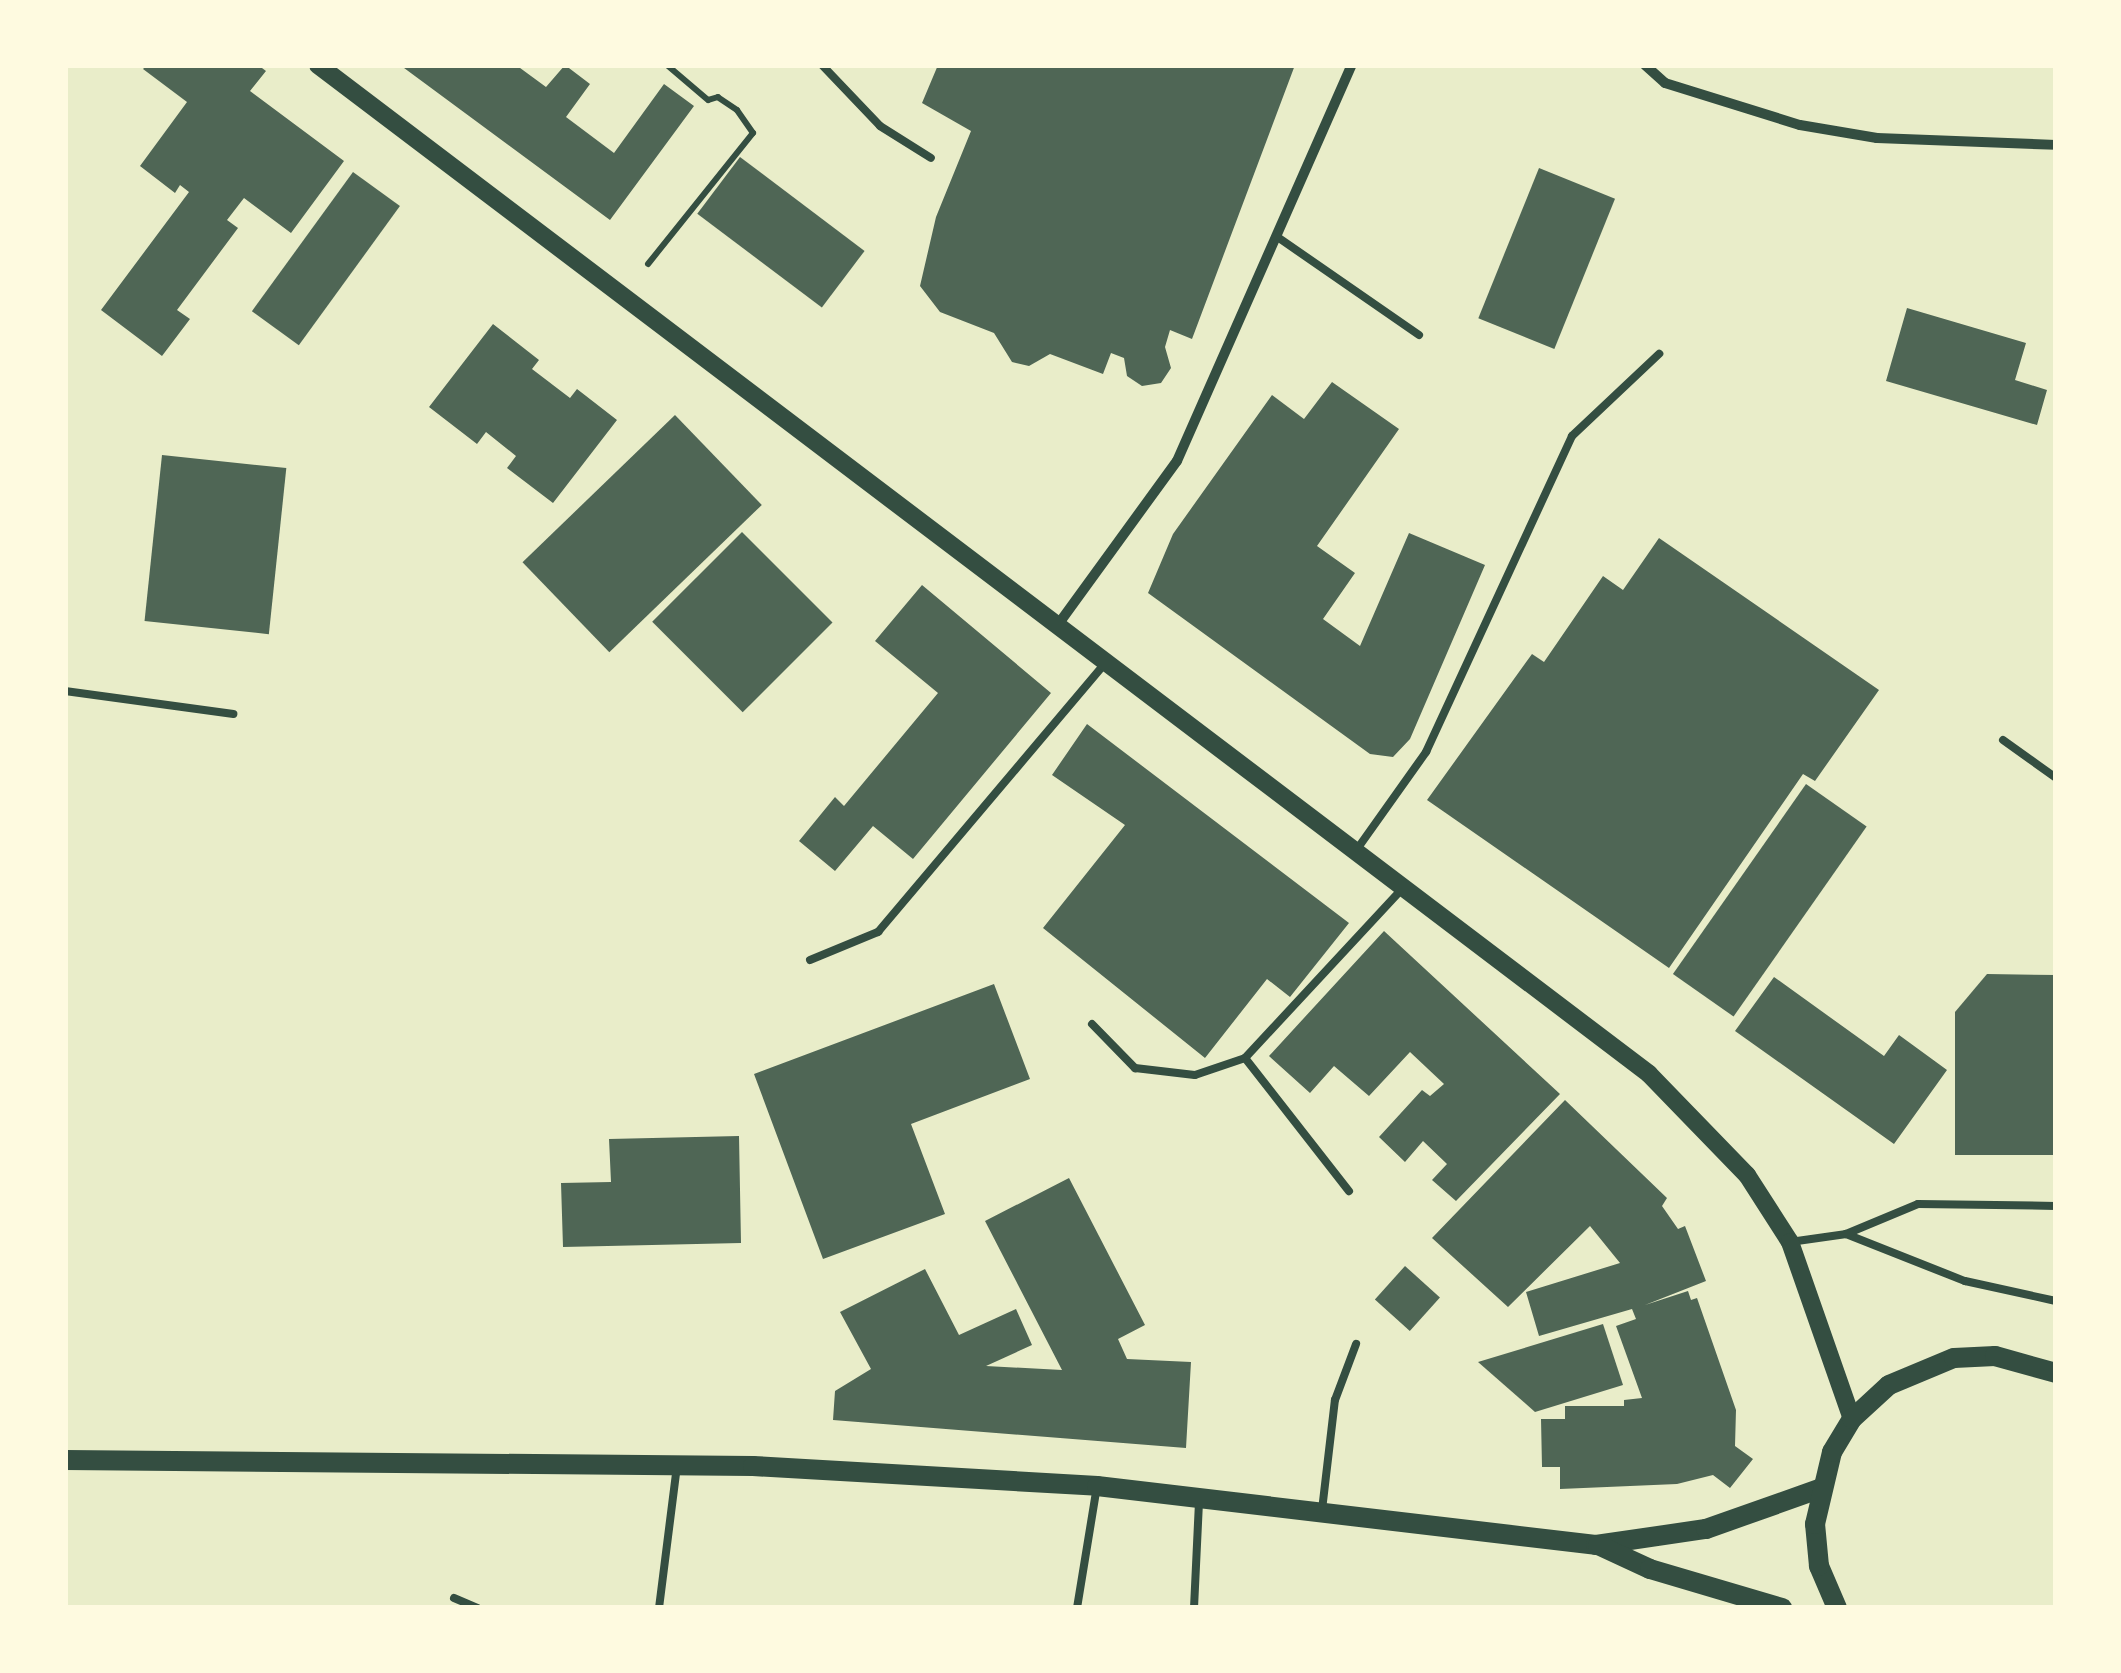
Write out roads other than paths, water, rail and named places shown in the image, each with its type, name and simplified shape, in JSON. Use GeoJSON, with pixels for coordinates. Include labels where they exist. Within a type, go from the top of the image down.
{"type":"FeatureCollection","features":[{"type":"Feature","properties":{"kind":"main road"},"geometry":{"type":"LineString","coordinates":[[1836,1608],[1820,1566],[1819,1489],[1852,1419],[1889,1384],[1954,1358],[1995,1356],[2056,1373]]}},
{"type":"Feature","properties":{"kind":"main road"},"geometry":{"type":"LineString","coordinates":[[65,1460],[677,1466],[1097,1486],[1596,1544],[1706,1529],[1819,1489]]}},
{"type":"Feature","properties":{"kind":"main road"},"geometry":{"type":"LineString","coordinates":[[1596,1544],[1650,1569],[1782,1608]]}},
{"type":"Feature","properties":{"kind":"street"},"geometry":{"type":"LineString","coordinates":[[318,65],[620,298],[1649,1074],[1747,1176],[1790,1242],[1852,1419]]}},
{"type":"Feature","properties":{"kind":"street"},"geometry":{"type":"LineString","coordinates":[[1057,626],[1177,460],[1352,65]]}},
{"type":"Feature","properties":{"kind":"street"},"geometry":{"type":"LineString","coordinates":[[1645,65],[1665,83],[1800,124],[1878,138],[2056,145]]}},
{"type":"Feature","properties":{"kind":"lane"},"geometry":{"type":"LineString","coordinates":[[822,65],[880,126],[931,158]]}},
{"type":"Feature","properties":{"kind":"lane"},"geometry":{"type":"LineString","coordinates":[[1276,236],[1419,334]]}},
{"type":"Feature","properties":{"kind":"lane"},"geometry":{"type":"LineString","coordinates":[[1354,852],[1426,752],[1572,436],[1660,354]]}},
{"type":"Feature","properties":{"kind":"lane"},"geometry":{"type":"LineString","coordinates":[[810,960],[878,932],[1105,662]]}},
{"type":"Feature","properties":{"kind":"lane"},"geometry":{"type":"LineString","coordinates":[[65,691],[234,714]]}},
{"type":"Feature","properties":{"kind":"lane"},"geometry":{"type":"LineString","coordinates":[[2002,740],[2056,778]]}},
{"type":"Feature","properties":{"kind":"lane"},"geometry":{"type":"LineString","coordinates":[[1092,1024],[1135,1068],[1194,1074],[1245,1058],[1403,888]]}},
{"type":"Feature","properties":{"kind":"lane"},"geometry":{"type":"LineString","coordinates":[[1245,1058],[1350,1191]]}},
{"type":"Feature","properties":{"kind":"lane"},"geometry":{"type":"LineString","coordinates":[[1790,1242],[1846,1234],[1918,1204],[2056,1206]]}},
{"type":"Feature","properties":{"kind":"lane"},"geometry":{"type":"LineString","coordinates":[[1846,1234],[1965,1281],[2056,1301]]}},
{"type":"Feature","properties":{"kind":"lane"},"geometry":{"type":"LineString","coordinates":[[1322,1510],[1335,1400],[1356,1344]]}},
{"type":"Feature","properties":{"kind":"lane"},"geometry":{"type":"LineString","coordinates":[[659,1608],[677,1466]]}},
{"type":"Feature","properties":{"kind":"lane"},"geometry":{"type":"LineString","coordinates":[[1078,1608],[1097,1486]]}},
{"type":"Feature","properties":{"kind":"lane"},"geometry":{"type":"LineString","coordinates":[[1194,1608],[1200,1497]]}},
{"type":"Feature","properties":{"kind":"lane"},"geometry":{"type":"LineString","coordinates":[[454,1598],[478,1608]]}}]}
